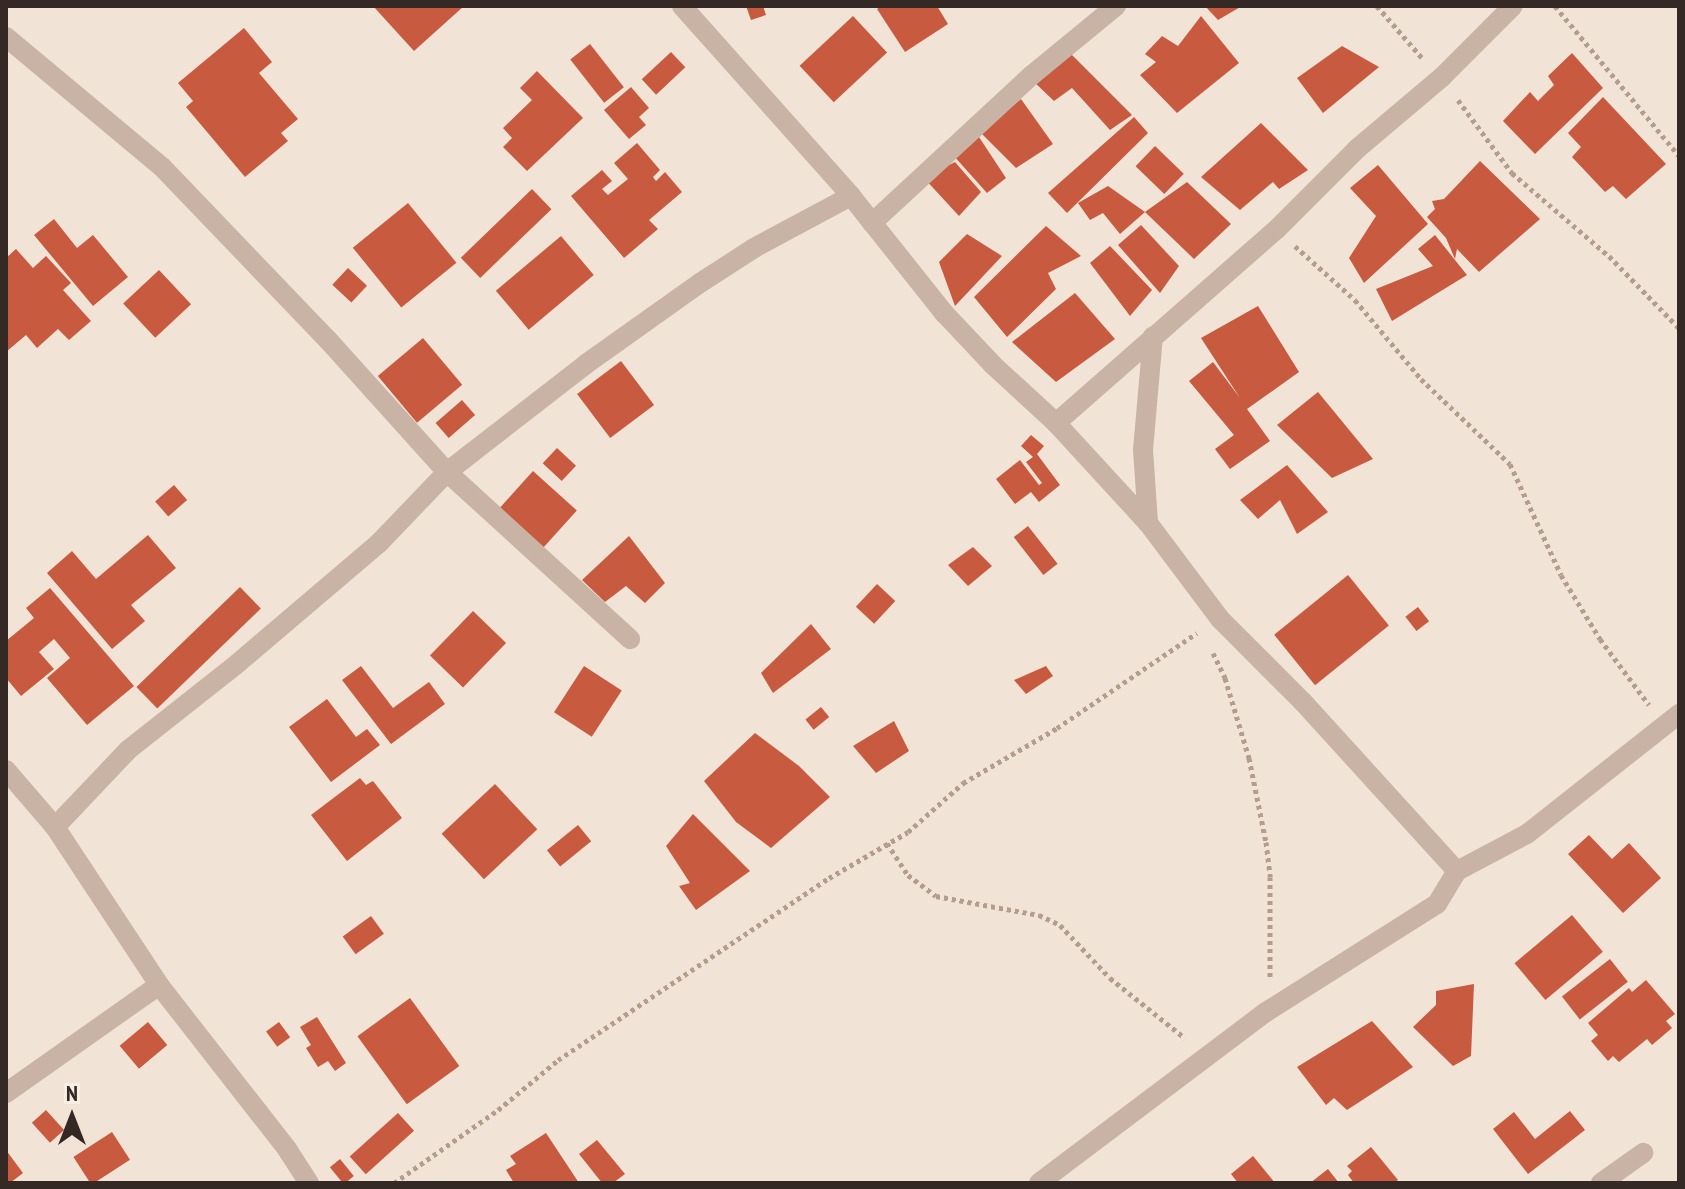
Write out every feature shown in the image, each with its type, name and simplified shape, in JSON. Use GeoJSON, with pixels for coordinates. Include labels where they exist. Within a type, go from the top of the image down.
{"type":"FeatureCollection","features":[{"type":"Feature","properties":{"kind":"street"},"geometry":{"type":"LineString","coordinates":[[682,6],[851,196],[964,335],[1056,423],[1148,523],[1220,619],[1303,702],[1457,871]]}},
{"type":"Feature","properties":{"kind":"street"},"geometry":{"type":"LineString","coordinates":[[872,223],[1032,75],[1116,6]]}},
{"type":"Feature","properties":{"kind":"street"},"geometry":{"type":"LineString","coordinates":[[1056,423],[1277,229],[1358,148],[1442,77],[1513,6]]}},
{"type":"Feature","properties":{"kind":"street"},"geometry":{"type":"LineString","coordinates":[[6,37],[162,167],[328,340],[447,472],[630,639]]}},
{"type":"Feature","properties":{"kind":"street"},"geometry":{"type":"LineString","coordinates":[[55,827],[128,750],[238,663],[379,543],[447,472],[586,364],[689,290],[754,248],[851,196]]}},
{"type":"Feature","properties":{"kind":"street"},"geometry":{"type":"LineString","coordinates":[[1148,523],[1143,450],[1153,336]]}},
{"type":"Feature","properties":{"kind":"street"},"geometry":{"type":"LineString","coordinates":[[1039,1183],[1266,1012],[1437,904],[1457,871],[1527,834],[1672,719]]}},
{"type":"Feature","properties":{"kind":"street"},"geometry":{"type":"LineString","coordinates":[[6,770],[55,827],[159,985],[287,1149],[309,1183]]}},
{"type":"Feature","properties":{"kind":"street"},"geometry":{"type":"LineString","coordinates":[[6,1093],[159,985]]}},
{"type":"Feature","properties":{"kind":"street"},"geometry":{"type":"LineString","coordinates":[[1601,1183],[1643,1153]]}},
{"type":"Feature","properties":{"kind":"path"},"geometry":{"type":"LineString","coordinates":[[1377,6],[1402,37],[1442,77],[1512,173],[1609,256],[1679,328]]}},
{"type":"Feature","properties":{"kind":"path"},"geometry":{"type":"LineString","coordinates":[[1555,6],[1679,156]]}},
{"type":"Feature","properties":{"kind":"path"},"geometry":{"type":"LineString","coordinates":[[1277,229],[1355,300],[1421,379],[1510,464],[1561,575],[1600,639],[1672,719]]}},
{"type":"Feature","properties":{"kind":"path"},"geometry":{"type":"LineString","coordinates":[[394,1183],[498,1110],[558,1060],[908,832],[963,783],[1057,728],[1201,630],[1225,678],[1238,719],[1266,842],[1270,916],[1266,1012]]}},
{"type":"Feature","properties":{"kind":"path"},"geometry":{"type":"LineString","coordinates":[[887,843],[908,875],[936,896],[1039,915],[1060,925],[1110,978],[1207,1058]]}},
{"type":"Feature","properties":{"kind":"building"},"geometry":{"type":"Polygon","coordinates":[[[373,6],[464,6],[414,51],[373,6]]]}},
{"type":"Feature","properties":{"kind":"building"},"geometry":{"type":"Polygon","coordinates":[[[746,6],[763,6],[766,15],[751,20],[746,6]]]}},
{"type":"Feature","properties":{"kind":"building"},"geometry":{"type":"Polygon","coordinates":[[[882,6],[937,6],[948,24],[905,52],[877,9],[882,6]]]}},
{"type":"Feature","properties":{"kind":"building"},"geometry":{"type":"Polygon","coordinates":[[[1205,6],[1242,6],[1218,20],[1205,6]]]}},
{"type":"Feature","properties":{"kind":"building"},"geometry":{"type":"Polygon","coordinates":[[[853,16],[887,53],[834,102],[800,66],[853,16]]]}},
{"type":"Feature","properties":{"kind":"building"},"geometry":{"type":"Polygon","coordinates":[[[1201,16],[1239,63],[1177,113],[1140,75],[1156,62],[1145,54],[1162,36],[1178,46],[1201,16]]]}},
{"type":"Feature","properties":{"kind":"building"},"geometry":{"type":"Polygon","coordinates":[[[244,28],[272,62],[259,73],[298,119],[281,133],[288,141],[245,177],[186,107],[193,101],[178,83],[244,28]]]}},
{"type":"Feature","properties":{"kind":"building"},"geometry":{"type":"Polygon","coordinates":[[[590,44],[624,87],[604,103],[570,59],[590,44]]]}},
{"type":"Feature","properties":{"kind":"building"},"geometry":{"type":"Polygon","coordinates":[[[1342,46],[1379,67],[1323,113],[1297,78],[1342,46]]]}},
{"type":"Feature","properties":{"kind":"building"},"geometry":{"type":"Polygon","coordinates":[[[1067,50],[1132,115],[1110,130],[1072,88],[1054,101],[1031,79],[1067,50]]]}},
{"type":"Feature","properties":{"kind":"building"},"geometry":{"type":"Polygon","coordinates":[[[671,52],[685,67],[656,95],[642,79],[671,52]]]}},
{"type":"Feature","properties":{"kind":"building"},"geometry":{"type":"Polygon","coordinates":[[[1572,53],[1603,88],[1535,154],[1503,121],[1530,92],[1538,101],[1554,85],[1548,76],[1572,53]]]}},
{"type":"Feature","properties":{"kind":"building"},"geometry":{"type":"Polygon","coordinates":[[[537,71],[583,118],[527,171],[503,147],[512,138],[503,128],[532,100],[520,88],[537,71]]]}},
{"type":"Feature","properties":{"kind":"building"},"geometry":{"type":"Polygon","coordinates":[[[631,87],[649,108],[639,117],[646,125],[629,139],[604,110],[631,87]]]}},
{"type":"Feature","properties":{"kind":"building"},"geometry":{"type":"Polygon","coordinates":[[[1603,97],[1666,164],[1626,199],[1613,186],[1605,192],[1572,157],[1581,147],[1568,133],[1603,97]]]}},
{"type":"Feature","properties":{"kind":"building"},"geometry":{"type":"Polygon","coordinates":[[[1021,99],[1053,144],[1016,168],[980,132],[1021,99]]]}},
{"type":"Feature","properties":{"kind":"building"},"geometry":{"type":"Polygon","coordinates":[[[1134,117],[1148,133],[1067,213],[1048,193],[1134,117]]]}},
{"type":"Feature","properties":{"kind":"building"},"geometry":{"type":"Polygon","coordinates":[[[1261,123],[1308,170],[1279,189],[1273,182],[1240,210],[1201,177],[1261,123]]]}},
{"type":"Feature","properties":{"kind":"building"},"geometry":{"type":"Polygon","coordinates":[[[977,134],[1006,178],[987,193],[953,155],[977,134]]]}},
{"type":"Feature","properties":{"kind":"building"},"geometry":{"type":"Polygon","coordinates":[[[637,143],[660,170],[653,177],[656,181],[665,172],[682,192],[649,220],[658,229],[624,258],[571,196],[602,170],[612,181],[602,189],[608,195],[628,179],[614,163],[637,143]]]}},
{"type":"Feature","properties":{"kind":"building"},"geometry":{"type":"Polygon","coordinates":[[[1155,146],[1184,174],[1164,194],[1136,166],[1155,146]]]}},
{"type":"Feature","properties":{"kind":"building"},"geometry":{"type":"Polygon","coordinates":[[[1480,161],[1540,219],[1479,272],[1457,249],[1455,259],[1446,238],[1427,217],[1435,209],[1432,201],[1444,199],[1480,161]]]}},
{"type":"Feature","properties":{"kind":"building"},"geometry":{"type":"Polygon","coordinates":[[[955,162],[981,192],[959,216],[924,178],[955,162]]]}},
{"type":"Feature","properties":{"kind":"building"},"geometry":{"type":"Polygon","coordinates":[[[1378,165],[1428,224],[1364,283],[1349,258],[1376,216],[1350,188],[1378,165]]]}},
{"type":"Feature","properties":{"kind":"building"},"geometry":{"type":"Polygon","coordinates":[[[1187,182],[1231,224],[1194,259],[1145,212],[1187,182]]]}},
{"type":"Feature","properties":{"kind":"building"},"geometry":{"type":"Polygon","coordinates":[[[1108,186],[1145,212],[1120,234],[1103,213],[1090,220],[1078,203],[1108,186]]]}},
{"type":"Feature","properties":{"kind":"building"},"geometry":{"type":"Polygon","coordinates":[[[532,189],[551,209],[480,278],[461,258],[532,189]]]}},
{"type":"Feature","properties":{"kind":"building"},"geometry":{"type":"Polygon","coordinates":[[[408,203],[456,263],[401,308],[353,248],[408,203]]]}},
{"type":"Feature","properties":{"kind":"building"},"geometry":{"type":"Polygon","coordinates":[[[54,219],[77,248],[93,235],[128,277],[93,306],[34,235],[54,219]]]}},
{"type":"Feature","properties":{"kind":"building"},"geometry":{"type":"Polygon","coordinates":[[[1141,225],[1179,266],[1160,293],[1118,245],[1141,225]]]}},
{"type":"Feature","properties":{"kind":"building"},"geometry":{"type":"Polygon","coordinates":[[[1046,226],[1081,256],[1048,273],[1056,289],[1007,337],[974,297],[1046,226]]]}},
{"type":"Feature","properties":{"kind":"building"},"geometry":{"type":"Polygon","coordinates":[[[967,234],[1002,256],[955,306],[939,262],[967,234]]]}},
{"type":"Feature","properties":{"kind":"building"},"geometry":{"type":"Polygon","coordinates":[[[1435,235],[1467,275],[1392,321],[1376,289],[1433,266],[1418,249],[1435,235]]]}},
{"type":"Feature","properties":{"kind":"building"},"geometry":{"type":"Polygon","coordinates":[[[561,236],[594,275],[529,330],[496,291],[561,236]]]}},
{"type":"Feature","properties":{"kind":"building"},"geometry":{"type":"Polygon","coordinates":[[[1110,246],[1152,290],[1130,316],[1090,263],[1110,246]]]}},
{"type":"Feature","properties":{"kind":"building"},"geometry":{"type":"Polygon","coordinates":[[[16,249],[33,268],[46,256],[71,283],[63,290],[91,321],[69,340],[58,329],[37,348],[26,335],[6,352],[6,258],[16,249]]]}},
{"type":"Feature","properties":{"kind":"building"},"geometry":{"type":"Polygon","coordinates":[[[348,268],[367,286],[351,303],[332,285],[348,268]]]}},
{"type":"Feature","properties":{"kind":"building"},"geometry":{"type":"Polygon","coordinates":[[[159,270],[191,304],[155,338],[123,303],[159,270]]]}},
{"type":"Feature","properties":{"kind":"building"},"geometry":{"type":"Polygon","coordinates":[[[1075,293],[1115,339],[1056,382],[1012,342],[1075,293]]]}},
{"type":"Feature","properties":{"kind":"building"},"geometry":{"type":"Polygon","coordinates":[[[1258,306],[1299,372],[1247,409],[1270,441],[1230,469],[1215,449],[1234,435],[1189,381],[1213,362],[1240,398],[1201,338],[1258,306]]]}},
{"type":"Feature","properties":{"kind":"building"},"geometry":{"type":"Polygon","coordinates":[[[423,338],[462,385],[417,423],[378,376],[423,338]]]}},
{"type":"Feature","properties":{"kind":"building"},"geometry":{"type":"Polygon","coordinates":[[[621,361],[654,405],[610,438],[577,394],[621,361]]]}},
{"type":"Feature","properties":{"kind":"building"},"geometry":{"type":"Polygon","coordinates":[[[1318,392],[1373,459],[1332,478],[1277,425],[1318,392]]]}},
{"type":"Feature","properties":{"kind":"building"},"geometry":{"type":"Polygon","coordinates":[[[462,400],[475,415],[449,438],[436,423],[462,400]]]}},
{"type":"Feature","properties":{"kind":"building"},"geometry":{"type":"Polygon","coordinates":[[[1031,435],[1044,446],[1037,454],[1060,485],[1039,502],[1031,492],[1015,504],[996,479],[1020,460],[1039,485],[1042,483],[1026,462],[1033,457],[1021,446],[1031,435]]]}},
{"type":"Feature","properties":{"kind":"building"},"geometry":{"type":"Polygon","coordinates":[[[557,448],[576,466],[562,481],[543,463],[557,448]]]}},
{"type":"Feature","properties":{"kind":"building"},"geometry":{"type":"Polygon","coordinates":[[[1287,465],[1328,512],[1297,534],[1280,500],[1258,519],[1240,500],[1287,465]]]}},
{"type":"Feature","properties":{"kind":"building"},"geometry":{"type":"Polygon","coordinates":[[[533,471],[577,510],[542,549],[498,510],[533,471]]]}},
{"type":"Feature","properties":{"kind":"building"},"geometry":{"type":"Polygon","coordinates":[[[174,485],[187,500],[168,516],[155,501],[174,485]]]}},
{"type":"Feature","properties":{"kind":"building"},"geometry":{"type":"Polygon","coordinates":[[[1028,526],[1058,564],[1043,575],[1014,537],[1028,526]]]}},
{"type":"Feature","properties":{"kind":"building"},"geometry":{"type":"Polygon","coordinates":[[[148,535],[176,568],[131,605],[145,621],[112,649],[47,573],[72,551],[96,579],[148,535]]]}},
{"type":"Feature","properties":{"kind":"building"},"geometry":{"type":"Polygon","coordinates":[[[629,536],[665,583],[645,603],[626,586],[605,602],[582,580],[629,536]]]}},
{"type":"Feature","properties":{"kind":"building"},"geometry":{"type":"Polygon","coordinates":[[[973,547],[992,566],[968,586],[948,565],[973,547]]]}},
{"type":"Feature","properties":{"kind":"building"},"geometry":{"type":"Polygon","coordinates":[[[1348,575],[1389,626],[1315,685],[1274,635],[1348,575]]]}},
{"type":"Feature","properties":{"kind":"building"},"geometry":{"type":"Polygon","coordinates":[[[877,584],[895,601],[874,624],[856,607],[877,584]]]}},
{"type":"Feature","properties":{"kind":"building"},"geometry":{"type":"Polygon","coordinates":[[[240,587],[261,609],[157,709],[136,687],[240,587]]]}},
{"type":"Feature","properties":{"kind":"building"},"geometry":{"type":"Polygon","coordinates":[[[50,588],[134,686],[87,725],[47,678],[70,658],[54,639],[39,652],[54,669],[21,696],[6,678],[6,641],[34,618],[26,608],[50,588]]]}},
{"type":"Feature","properties":{"kind":"building"},"geometry":{"type":"Polygon","coordinates":[[[1418,607],[1429,621],[1416,631],[1405,617],[1418,607]]]}},
{"type":"Feature","properties":{"kind":"building"},"geometry":{"type":"Polygon","coordinates":[[[473,611],[506,643],[463,688],[430,656],[473,611]]]}},
{"type":"Feature","properties":{"kind":"building"},"geometry":{"type":"Polygon","coordinates":[[[811,624],[831,649],[773,693],[761,673],[811,624]]]}},
{"type":"Feature","properties":{"kind":"building"},"geometry":{"type":"Polygon","coordinates":[[[361,666],[393,708],[429,682],[445,704],[391,744],[342,680],[361,666]]]}},
{"type":"Feature","properties":{"kind":"building"},"geometry":{"type":"Polygon","coordinates":[[[584,666],[622,691],[592,737],[554,712],[584,666]]]}},
{"type":"Feature","properties":{"kind":"building"},"geometry":{"type":"Polygon","coordinates":[[[1046,666],[1053,676],[1026,694],[1014,680],[1046,666]]]}},
{"type":"Feature","properties":{"kind":"building"},"geometry":{"type":"Polygon","coordinates":[[[327,699],[356,737],[367,729],[380,745],[331,782],[289,727],[327,699]]]}},
{"type":"Feature","properties":{"kind":"building"},"geometry":{"type":"Polygon","coordinates":[[[821,707],[829,717],[814,730],[805,720],[821,707]]]}},
{"type":"Feature","properties":{"kind":"building"},"geometry":{"type":"Polygon","coordinates":[[[894,721],[909,751],[876,773],[853,746],[894,721]]]}},
{"type":"Feature","properties":{"kind":"building"},"geometry":{"type":"Polygon","coordinates":[[[755,733],[799,766],[830,797],[771,848],[736,822],[704,781],[755,733]]]}},
{"type":"Feature","properties":{"kind":"building"},"geometry":{"type":"Polygon","coordinates":[[[360,778],[366,785],[373,781],[402,818],[347,861],[311,815],[360,778]]]}},
{"type":"Feature","properties":{"kind":"building"},"geometry":{"type":"Polygon","coordinates":[[[495,784],[537,829],[484,879],[442,834],[495,784]]]}},
{"type":"Feature","properties":{"kind":"building"},"geometry":{"type":"Polygon","coordinates":[[[693,814],[750,871],[696,910],[679,886],[690,883],[666,846],[693,814]]]}},
{"type":"Feature","properties":{"kind":"building"},"geometry":{"type":"Polygon","coordinates":[[[578,825],[591,841],[560,866],[547,850],[578,825]]]}},
{"type":"Feature","properties":{"kind":"building"},"geometry":{"type":"Polygon","coordinates":[[[1589,835],[1612,859],[1629,843],[1661,878],[1623,913],[1568,854],[1589,835]]]}},
{"type":"Feature","properties":{"kind":"building"},"geometry":{"type":"Polygon","coordinates":[[[1572,915],[1603,952],[1545,1000],[1515,963],[1572,915]]]}},
{"type":"Feature","properties":{"kind":"building"},"geometry":{"type":"Polygon","coordinates":[[[371,916],[384,934],[356,954],[343,937],[371,916]]]}},
{"type":"Feature","properties":{"kind":"building"},"geometry":{"type":"Polygon","coordinates":[[[1610,959],[1628,982],[1580,1019],[1562,997],[1610,959]]]}},
{"type":"Feature","properties":{"kind":"building"},"geometry":{"type":"Polygon","coordinates":[[[1646,980],[1675,1014],[1666,1021],[1672,1028],[1652,1045],[1647,1039],[1619,1062],[1613,1056],[1608,1061],[1591,1041],[1598,1035],[1588,1023],[1629,988],[1632,992],[1646,980]]]}},
{"type":"Feature","properties":{"kind":"building"},"geometry":{"type":"Polygon","coordinates":[[[1474,984],[1471,1056],[1453,1066],[1413,1027],[1436,1005],[1436,991],[1474,984]]]}},
{"type":"Feature","properties":{"kind":"building"},"geometry":{"type":"Polygon","coordinates":[[[410,998],[459,1066],[407,1104],[357,1036],[410,998]]]}},
{"type":"Feature","properties":{"kind":"building"},"geometry":{"type":"Polygon","coordinates":[[[317,1017],[346,1063],[335,1071],[328,1061],[318,1067],[306,1048],[311,1045],[300,1027],[317,1017]]]}},
{"type":"Feature","properties":{"kind":"building"},"geometry":{"type":"Polygon","coordinates":[[[1372,1021],[1413,1067],[1347,1110],[1334,1098],[1326,1105],[1297,1067],[1372,1021]]]}},
{"type":"Feature","properties":{"kind":"building"},"geometry":{"type":"Polygon","coordinates":[[[148,1022],[167,1045],[139,1069],[120,1046],[148,1022]]]}},
{"type":"Feature","properties":{"kind":"building"},"geometry":{"type":"Polygon","coordinates":[[[279,1022],[290,1037],[277,1047],[266,1031],[279,1022]]]}},
{"type":"Feature","properties":{"kind":"building"},"geometry":{"type":"Polygon","coordinates":[[[46,1110],[64,1130],[50,1143],[32,1123],[46,1110]]]}},
{"type":"Feature","properties":{"kind":"building"},"geometry":{"type":"Polygon","coordinates":[[[1570,1111],[1585,1130],[1528,1174],[1493,1129],[1514,1112],[1535,1139],[1570,1111]]]}},
{"type":"Feature","properties":{"kind":"building"},"geometry":{"type":"Polygon","coordinates":[[[398,1113],[414,1131],[366,1174],[350,1156],[398,1113]]]}},
{"type":"Feature","properties":{"kind":"building"},"geometry":{"type":"Polygon","coordinates":[[[112,1132],[130,1160],[90,1183],[73,1157],[112,1132]]]}},
{"type":"Feature","properties":{"kind":"building"},"geometry":{"type":"Polygon","coordinates":[[[546,1133],[579,1183],[514,1183],[506,1170],[516,1164],[510,1156],[546,1133]]]}},
{"type":"Feature","properties":{"kind":"building"},"geometry":{"type":"Polygon","coordinates":[[[597,1140],[625,1174],[613,1183],[602,1183],[579,1154],[597,1140]]]}},
{"type":"Feature","properties":{"kind":"building"},"geometry":{"type":"Polygon","coordinates":[[[1371,1147],[1398,1180],[1394,1183],[1354,1183],[1348,1175],[1352,1171],[1347,1166],[1371,1147]]]}},
{"type":"Feature","properties":{"kind":"building"},"geometry":{"type":"Polygon","coordinates":[[[6,1150],[23,1173],[10,1183],[6,1183],[6,1150]]]}},
{"type":"Feature","properties":{"kind":"building"},"geometry":{"type":"Polygon","coordinates":[[[1253,1156],[1275,1183],[1238,1183],[1231,1174],[1253,1156]]]}},
{"type":"Feature","properties":{"kind":"building"},"geometry":{"type":"Polygon","coordinates":[[[340,1159],[354,1176],[343,1183],[330,1167],[340,1159]]]}},
{"type":"Feature","properties":{"kind":"building"},"geometry":{"type":"Polygon","coordinates":[[[1328,1169],[1339,1183],[1310,1183],[1328,1169]]]}}]}
